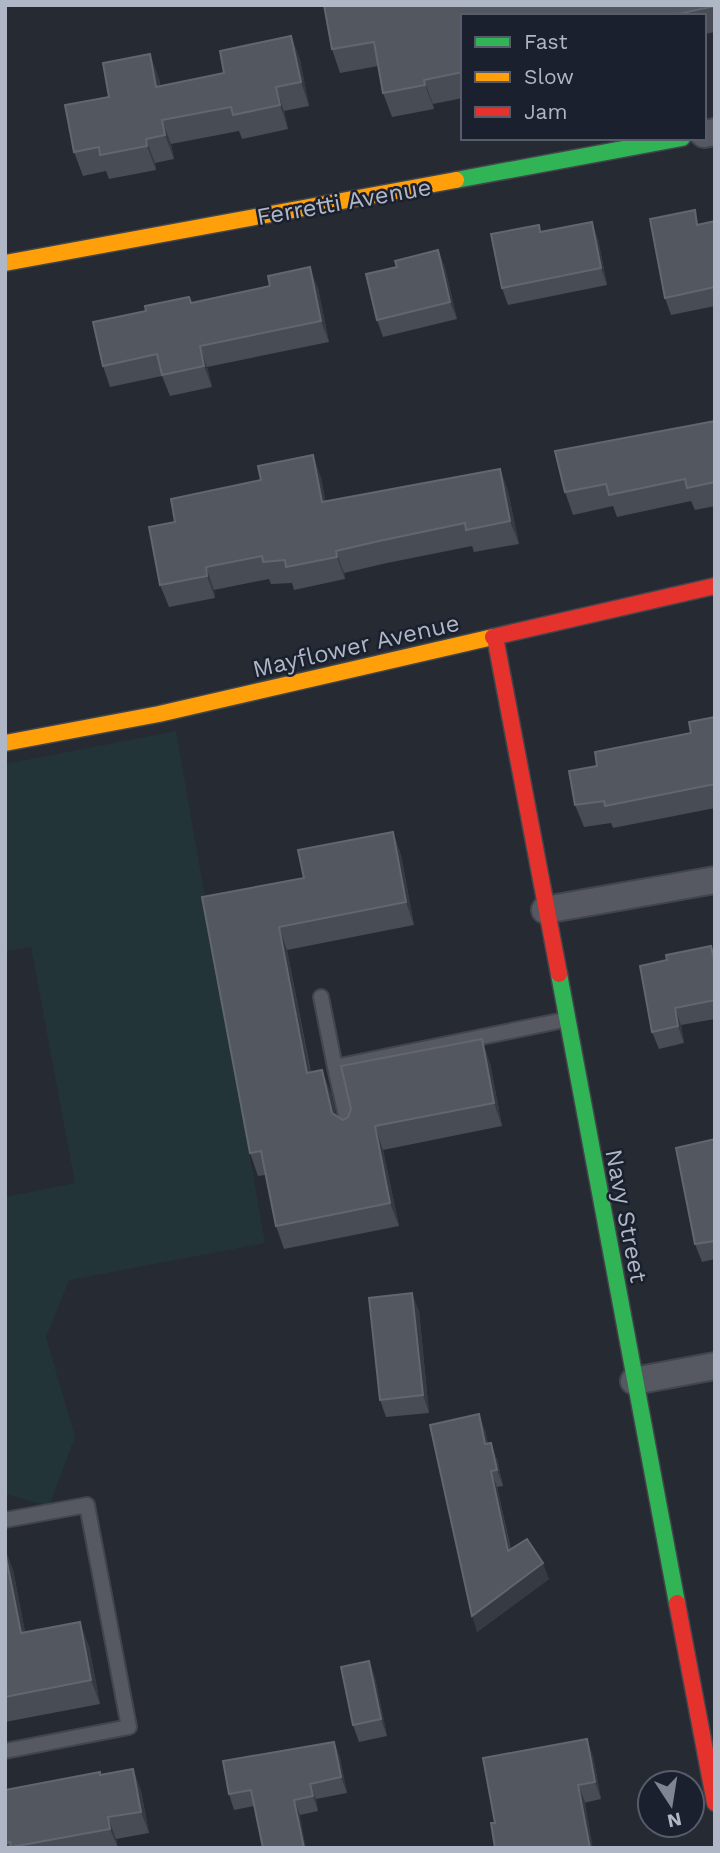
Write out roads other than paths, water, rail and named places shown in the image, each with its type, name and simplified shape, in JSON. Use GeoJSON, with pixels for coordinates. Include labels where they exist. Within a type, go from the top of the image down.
{"type":"FeatureCollection","features":[{"type":"Feature","properties":{"kind":"street","name":"Ferretti Avenue"},"geometry":{"type":"LineString","coordinates":[[5,263],[671,140]]}},
{"type":"Feature","properties":{"kind":"street","name":"Mayflower Avenue"},"geometry":{"type":"LineString","coordinates":[[5,743],[159,714],[715,586]]}},
{"type":"Feature","properties":{"kind":"street","name":"Navy Street"},"geometry":{"type":"LineString","coordinates":[[495,637],[715,1803]]}},
{"type":"Feature","properties":{"kind":"street"},"geometry":{"type":"LineString","coordinates":[[545,910],[715,880]]}},
{"type":"Feature","properties":{"kind":"street"},"geometry":{"type":"LineString","coordinates":[[634,1381],[715,1366]]}},
{"type":"Feature","properties":{"kind":"lane"},"geometry":{"type":"LineString","coordinates":[[321,997],[350,1134]]}},
{"type":"Feature","properties":{"kind":"lane"},"geometry":{"type":"LineString","coordinates":[[335,1067],[565,1019]]}},
{"type":"Feature","properties":{"kind":"lane"},"geometry":{"type":"LineString","coordinates":[[5,1520],[87,1505],[129,1727],[5,1751]]}}]}
